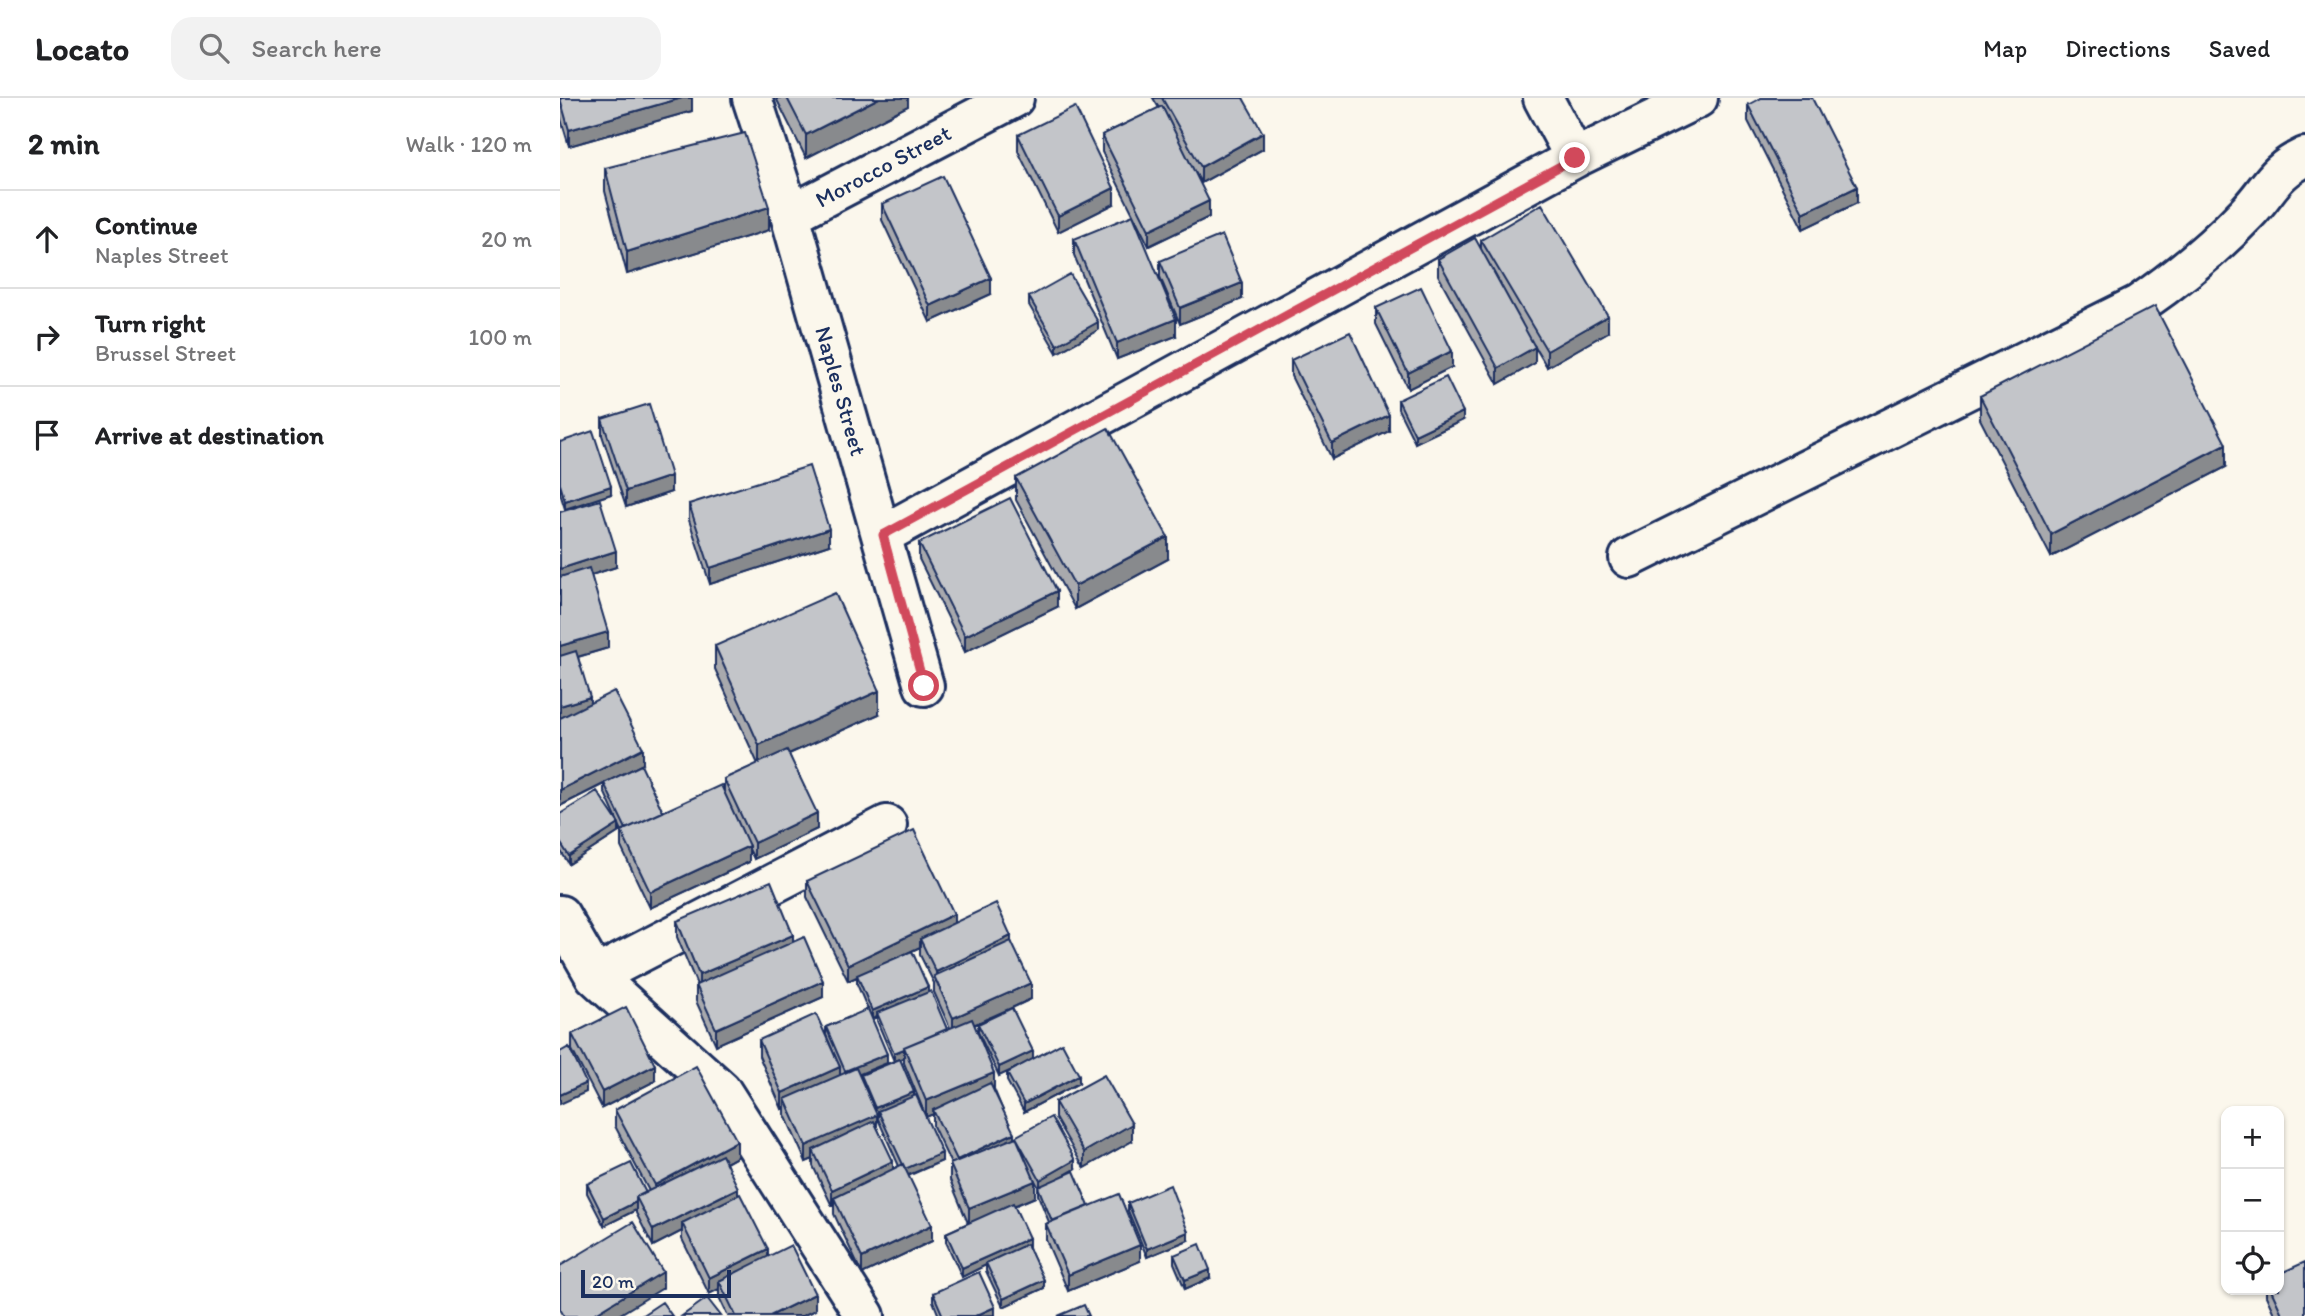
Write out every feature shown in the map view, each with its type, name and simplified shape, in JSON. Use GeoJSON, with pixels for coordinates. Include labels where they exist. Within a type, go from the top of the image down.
{"type":"FeatureCollection","features":[{"type":"Feature","properties":{"kind":"street","name":"Naples Street"},"geometry":{"type":"LineString","coordinates":[[752,98],[790,215],[924,686]]}},
{"type":"Feature","properties":{"kind":"street","name":"Morocco Street"},"geometry":{"type":"LineString","coordinates":[[790,215],[1014,98]]}},
{"type":"Feature","properties":{"kind":"street"},"geometry":{"type":"LineString","coordinates":[[1543,98],[1575,158]]}},
{"type":"Feature","properties":{"kind":"street"},"geometry":{"type":"LineString","coordinates":[[883,535],[1575,158],[1698,98]]}},
{"type":"Feature","properties":{"kind":"street"},"geometry":{"type":"LineString","coordinates":[[1629,558],[2138,305],[2189,269],[2248,212],[2283,167],[2305,157]]}},
{"type":"Feature","properties":{"kind":"street"},"geometry":{"type":"LineString","coordinates":[[595,976],[887,825]]}},
{"type":"Feature","properties":{"kind":"street"},"geometry":{"type":"LineString","coordinates":[[560,915],[595,976],[721,1090],[865,1316]]}},
{"type":"Feature","properties":{"kind":"building"},"geometry":{"type":"Polygon","coordinates":[[[560,98],[682,98],[569,130],[560,98]]]}},
{"type":"Feature","properties":{"kind":"building"},"geometry":{"type":"Polygon","coordinates":[[[787,98],[879,98],[806,135],[787,98]]]}},
{"type":"Feature","properties":{"kind":"building"},"geometry":{"type":"Polygon","coordinates":[[[1162,98],[1243,98],[1263,133],[1201,167],[1162,98]]]}},
{"type":"Feature","properties":{"kind":"building"},"geometry":{"type":"Polygon","coordinates":[[[1761,98],[1812,98],[1857,187],[1803,213],[1748,105],[1761,98]]]}},
{"type":"Feature","properties":{"kind":"building"},"geometry":{"type":"Polygon","coordinates":[[[1162,106],[1209,201],[1149,230],[1102,135],[1162,106]]]}},
{"type":"Feature","properties":{"kind":"building"},"geometry":{"type":"Polygon","coordinates":[[[1075,107],[1114,188],[1058,216],[1018,135],[1075,107]]]}},
{"type":"Feature","properties":{"kind":"building"},"geometry":{"type":"Polygon","coordinates":[[[745,133],[769,207],[627,252],[605,168],[745,133]]]}},
{"type":"Feature","properties":{"kind":"building"},"geometry":{"type":"Polygon","coordinates":[[[943,176],[991,278],[930,306],[882,204],[943,176]]]}},
{"type":"Feature","properties":{"kind":"building"},"geometry":{"type":"Polygon","coordinates":[[[1542,204],[1608,316],[1547,351],[1481,240],[1542,204]]]}},
{"type":"Feature","properties":{"kind":"building"},"geometry":{"type":"Polygon","coordinates":[[[1133,215],[1176,319],[1117,343],[1074,239],[1133,215]]]}},
{"type":"Feature","properties":{"kind":"building"},"geometry":{"type":"Polygon","coordinates":[[[1222,235],[1242,283],[1180,308],[1160,261],[1222,235]]]}},
{"type":"Feature","properties":{"kind":"building"},"geometry":{"type":"Polygon","coordinates":[[[1475,238],[1535,347],[1498,368],[1438,259],[1475,238]]]}},
{"type":"Feature","properties":{"kind":"building"},"geometry":{"type":"Polygon","coordinates":[[[1070,274],[1098,322],[1057,345],[1029,297],[1070,274]]]}},
{"type":"Feature","properties":{"kind":"building"},"geometry":{"type":"Polygon","coordinates":[[[1421,287],[1452,351],[1408,373],[1376,308],[1421,287]]]}},
{"type":"Feature","properties":{"kind":"building"},"geometry":{"type":"Polygon","coordinates":[[[2155,306],[2226,444],[2051,534],[1980,396],[2155,306]]]}},
{"type":"Feature","properties":{"kind":"building"},"geometry":{"type":"Polygon","coordinates":[[[1350,332],[1389,415],[1332,443],[1291,360],[1350,332]]]}},
{"type":"Feature","properties":{"kind":"building"},"geometry":{"type":"Polygon","coordinates":[[[1446,377],[1463,412],[1415,435],[1398,400],[1446,377]]]}},
{"type":"Feature","properties":{"kind":"building"},"geometry":{"type":"Polygon","coordinates":[[[649,404],[671,476],[626,491],[602,419],[649,404]]]}},
{"type":"Feature","properties":{"kind":"building"},"geometry":{"type":"Polygon","coordinates":[[[1108,428],[1168,537],[1075,586],[1016,478],[1108,428]]]}},
{"type":"Feature","properties":{"kind":"building"},"geometry":{"type":"Polygon","coordinates":[[[593,431],[611,486],[565,501],[560,484],[560,442],[593,431]]]}},
{"type":"Feature","properties":{"kind":"building"},"geometry":{"type":"Polygon","coordinates":[[[809,466],[829,529],[710,568],[689,504],[809,466]]]}},
{"type":"Feature","properties":{"kind":"building"},"geometry":{"type":"Polygon","coordinates":[[[1010,498],[1057,591],[965,636],[919,543],[1010,498]]]}},
{"type":"Feature","properties":{"kind":"building"},"geometry":{"type":"Polygon","coordinates":[[[600,500],[616,551],[560,569],[560,512],[600,500]]]}},
{"type":"Feature","properties":{"kind":"building"},"geometry":{"type":"Polygon","coordinates":[[[589,568],[608,632],[560,646],[560,577],[589,568]]]}},
{"type":"Feature","properties":{"kind":"building"},"geometry":{"type":"Polygon","coordinates":[[[835,593],[879,691],[759,745],[715,646],[835,593]]]}},
{"type":"Feature","properties":{"kind":"building"},"geometry":{"type":"Polygon","coordinates":[[[576,651],[590,697],[560,706],[560,656],[576,651]]]}},
{"type":"Feature","properties":{"kind":"building"},"geometry":{"type":"Polygon","coordinates":[[[614,691],[643,748],[560,790],[560,718],[614,691]]]}},
{"type":"Feature","properties":{"kind":"building"},"geometry":{"type":"Polygon","coordinates":[[[787,750],[817,813],[754,843],[724,779],[787,750]]]}},
{"type":"Feature","properties":{"kind":"building"},"geometry":{"type":"Polygon","coordinates":[[[641,765],[663,812],[626,829],[604,783],[641,765]]]}},
{"type":"Feature","properties":{"kind":"building"},"geometry":{"type":"Polygon","coordinates":[[[721,785],[749,846],[650,892],[621,831],[721,785]]]}},
{"type":"Feature","properties":{"kind":"building"},"geometry":{"type":"Polygon","coordinates":[[[597,791],[619,824],[569,856],[560,842],[560,814],[597,791]]]}},
{"type":"Feature","properties":{"kind":"building"},"geometry":{"type":"Polygon","coordinates":[[[914,830],[954,914],[848,965],[807,881],[914,830]]]}},
{"type":"Feature","properties":{"kind":"building"},"geometry":{"type":"Polygon","coordinates":[[[771,881],[793,935],[699,975],[677,921],[771,881]]]}},
{"type":"Feature","properties":{"kind":"building"},"geometry":{"type":"Polygon","coordinates":[[[996,903],[1011,936],[936,972],[920,939],[996,903]]]}},
{"type":"Feature","properties":{"kind":"building"},"geometry":{"type":"Polygon","coordinates":[[[804,937],[823,981],[716,1029],[696,985],[804,937]]]}},
{"type":"Feature","properties":{"kind":"building"},"geometry":{"type":"Polygon","coordinates":[[[1011,941],[1031,983],[953,1018],[934,976],[1011,941]]]}},
{"type":"Feature","properties":{"kind":"building"},"geometry":{"type":"Polygon","coordinates":[[[912,951],[928,987],[872,1011],[857,975],[912,951]]]}},
{"type":"Feature","properties":{"kind":"building"},"geometry":{"type":"Polygon","coordinates":[[[931,991],[947,1029],[894,1053],[877,1013],[931,991]]]}},
{"type":"Feature","properties":{"kind":"building"},"geometry":{"type":"Polygon","coordinates":[[[626,1007],[655,1065],[602,1092],[572,1034],[626,1007]]]}},
{"type":"Feature","properties":{"kind":"building"},"geometry":{"type":"Polygon","coordinates":[[[1012,1008],[1033,1051],[999,1067],[978,1024],[1012,1008]]]}},
{"type":"Feature","properties":{"kind":"building"},"geometry":{"type":"Polygon","coordinates":[[[868,1009],[887,1054],[845,1071],[826,1027],[868,1009]]]}},
{"type":"Feature","properties":{"kind":"building"},"geometry":{"type":"Polygon","coordinates":[[[816,1014],[840,1067],[782,1093],[759,1040],[816,1014]]]}},
{"type":"Feature","properties":{"kind":"building"},"geometry":{"type":"Polygon","coordinates":[[[972,1019],[994,1073],[926,1101],[904,1047],[972,1019]]]}},
{"type":"Feature","properties":{"kind":"building"},"geometry":{"type":"Polygon","coordinates":[[[1062,1043],[1079,1075],[1024,1104],[1007,1073],[1062,1043]]]}},
{"type":"Feature","properties":{"kind":"building"},"geometry":{"type":"Polygon","coordinates":[[[569,1047],[586,1083],[560,1095],[560,1052],[569,1047]]]}},
{"type":"Feature","properties":{"kind":"building"},"geometry":{"type":"Polygon","coordinates":[[[900,1059],[914,1092],[875,1108],[861,1075],[900,1059]]]}},
{"type":"Feature","properties":{"kind":"building"},"geometry":{"type":"Polygon","coordinates":[[[696,1066],[737,1141],[655,1185],[615,1110],[696,1066]]]}},
{"type":"Feature","properties":{"kind":"building"},"geometry":{"type":"Polygon","coordinates":[[[856,1068],[877,1115],[806,1146],[785,1099],[856,1068]]]}},
{"type":"Feature","properties":{"kind":"building"},"geometry":{"type":"Polygon","coordinates":[[[1104,1075],[1132,1124],[1084,1152],[1055,1102],[1104,1075]]]}},
{"type":"Feature","properties":{"kind":"building"},"geometry":{"type":"Polygon","coordinates":[[[990,1083],[1014,1133],[957,1160],[933,1110],[990,1083]]]}},
{"type":"Feature","properties":{"kind":"building"},"geometry":{"type":"Polygon","coordinates":[[[916,1095],[942,1153],[905,1169],[878,1111],[916,1095]]]}},
{"type":"Feature","properties":{"kind":"building"},"geometry":{"type":"Polygon","coordinates":[[[1051,1117],[1075,1160],[1040,1180],[1015,1137],[1051,1117]]]}},
{"type":"Feature","properties":{"kind":"building"},"geometry":{"type":"Polygon","coordinates":[[[874,1121],[893,1161],[832,1190],[813,1150],[874,1121]]]}},
{"type":"Feature","properties":{"kind":"building"},"geometry":{"type":"Polygon","coordinates":[[[1016,1137],[1035,1181],[969,1208],[950,1164],[1016,1137]]]}},
{"type":"Feature","properties":{"kind":"building"},"geometry":{"type":"Polygon","coordinates":[[[722,1155],[738,1188],[653,1230],[636,1197],[722,1155]]]}},
{"type":"Feature","properties":{"kind":"building"},"geometry":{"type":"Polygon","coordinates":[[[631,1163],[646,1193],[636,1197],[636,1202],[604,1218],[587,1184],[631,1163]]]}},
{"type":"Feature","properties":{"kind":"building"},"geometry":{"type":"Polygon","coordinates":[[[903,1164],[932,1225],[862,1258],[834,1198],[903,1164]]]}},
{"type":"Feature","properties":{"kind":"building"},"geometry":{"type":"Polygon","coordinates":[[[1074,1171],[1089,1206],[1052,1221],[1038,1187],[1074,1171]]]}},
{"type":"Feature","properties":{"kind":"building"},"geometry":{"type":"Polygon","coordinates":[[[1170,1185],[1188,1232],[1147,1249],[1128,1203],[1170,1185]]]}},
{"type":"Feature","properties":{"kind":"building"},"geometry":{"type":"Polygon","coordinates":[[[740,1194],[768,1249],[709,1278],[682,1223],[740,1194]]]}},
{"type":"Feature","properties":{"kind":"building"},"geometry":{"type":"Polygon","coordinates":[[[1119,1194],[1140,1245],[1068,1275],[1046,1224],[1119,1194]]]}},
{"type":"Feature","properties":{"kind":"building"},"geometry":{"type":"Polygon","coordinates":[[[1013,1203],[1029,1238],[962,1268],[946,1233],[1013,1203]]]}},
{"type":"Feature","properties":{"kind":"building"},"geometry":{"type":"Polygon","coordinates":[[[633,1222],[663,1272],[591,1316],[564,1316],[560,1309],[560,1266],[633,1222]]]}},
{"type":"Feature","properties":{"kind":"building"},"geometry":{"type":"Polygon","coordinates":[[[1027,1244],[1044,1280],[1003,1299],[986,1263],[1027,1244]]]}},
{"type":"Feature","properties":{"kind":"building"},"geometry":{"type":"Polygon","coordinates":[[[1200,1244],[1210,1270],[1185,1280],[1174,1255],[1200,1244]]]}},
{"type":"Feature","properties":{"kind":"building"},"geometry":{"type":"Polygon","coordinates":[[[791,1245],[815,1294],[770,1316],[736,1316],[719,1281],[791,1245]]]}},
{"type":"Feature","properties":{"kind":"building"},"geometry":{"type":"Polygon","coordinates":[[[2305,1262],[2305,1316],[2283,1316],[2273,1295],[2284,1295],[2284,1272],[2305,1262]]]}},
{"type":"Feature","properties":{"kind":"building"},"geometry":{"type":"Polygon","coordinates":[[[979,1272],[995,1307],[975,1316],[943,1316],[933,1293],[979,1272]]]}},
{"type":"Feature","properties":{"kind":"building"},"geometry":{"type":"Polygon","coordinates":[[[707,1298],[721,1316],[682,1316],[707,1298]]]}},
{"type":"Feature","properties":{"kind":"building"},"geometry":{"type":"Polygon","coordinates":[[[662,1302],[672,1316],[641,1316],[662,1302]]]}},
{"type":"Feature","properties":{"kind":"building"},"geometry":{"type":"Polygon","coordinates":[[[1084,1305],[1089,1316],[1058,1316],[1084,1305]]]}},
{"type":"Feature","properties":{"kind":"route"},"geometry":{"type":"LineString","coordinates":[[924,686],[883,535],[1575,158]]}}]}
